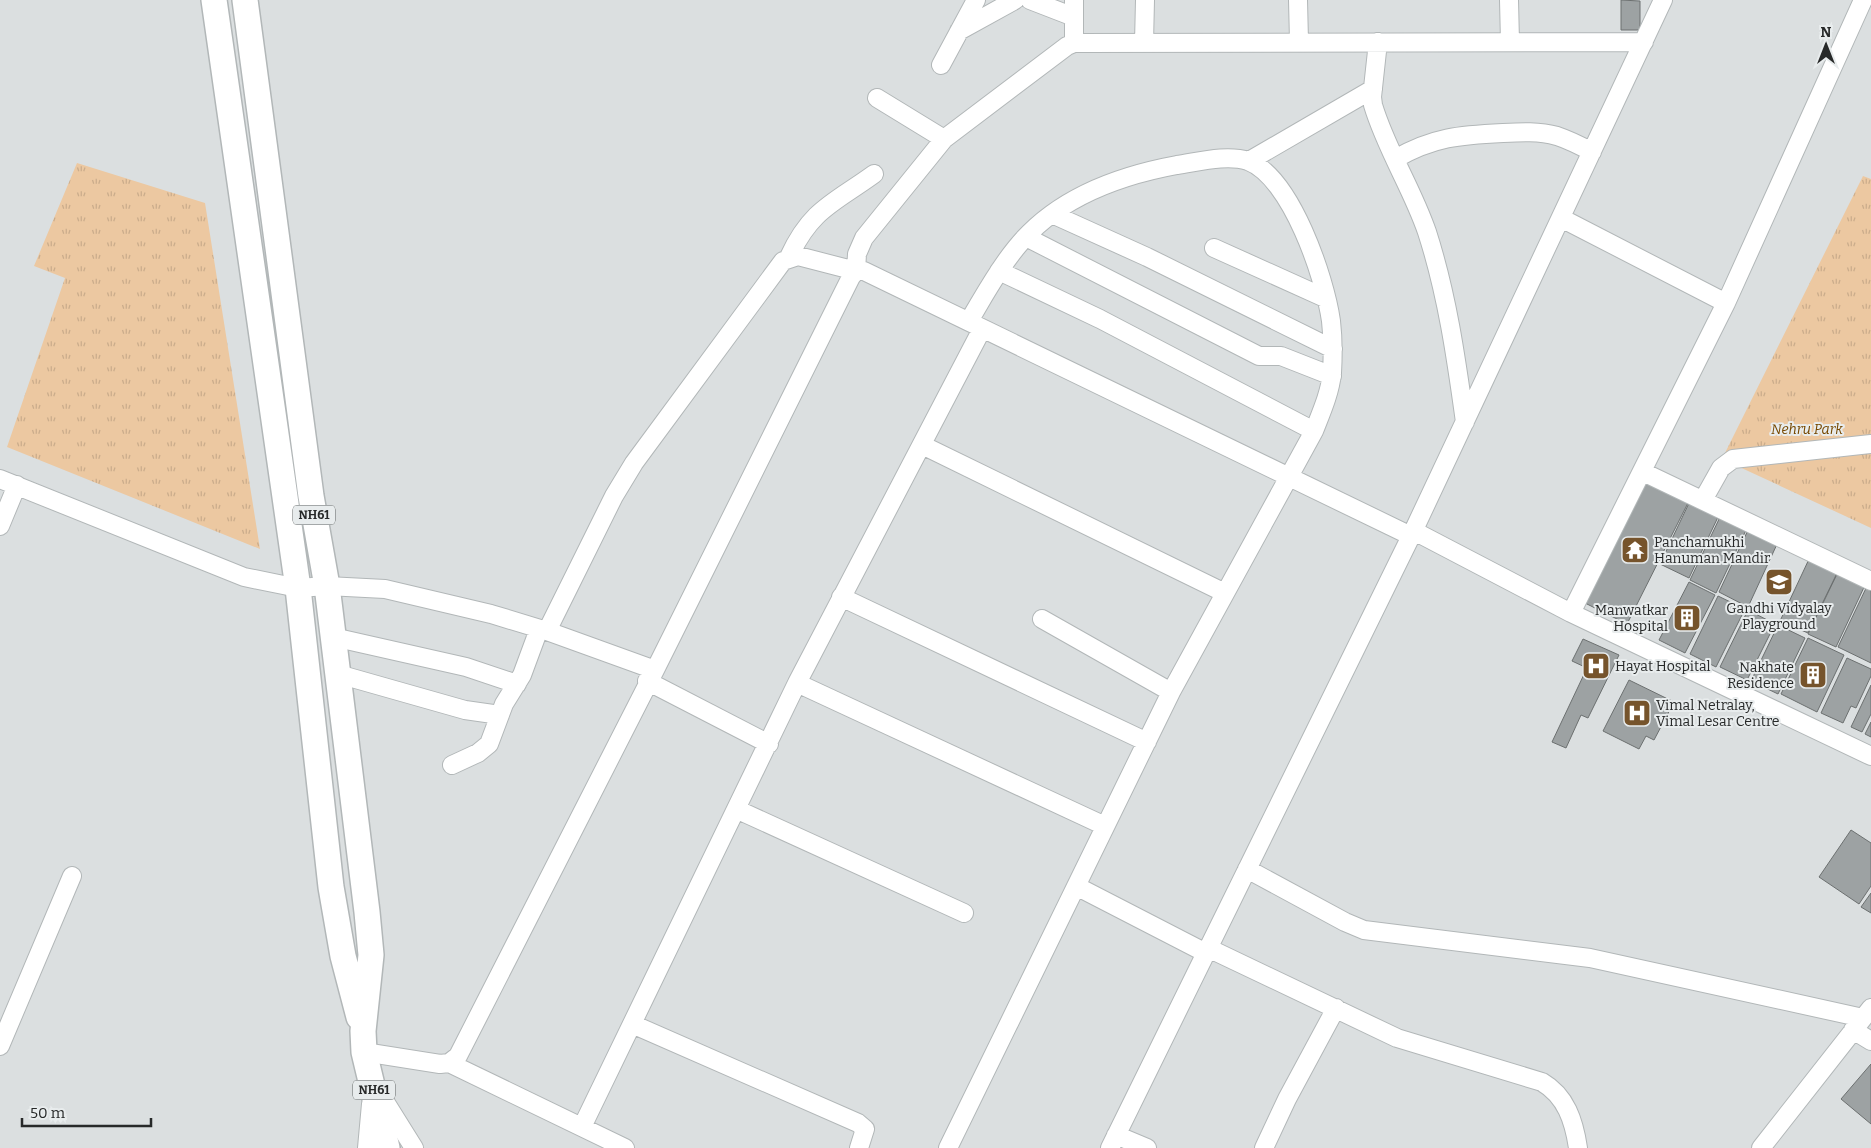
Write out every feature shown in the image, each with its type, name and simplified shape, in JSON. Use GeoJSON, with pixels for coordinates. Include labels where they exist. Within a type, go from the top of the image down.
{"type":"FeatureCollection","features":[{"type":"Feature","properties":{"kind":"highway","name":"NH61"},"geometry":{"type":"LineString","coordinates":[[214,0],[298,588],[331,887],[342,956],[364,1041],[387,1148]]}},
{"type":"Feature","properties":{"kind":"highway","name":"NH61"},"geometry":{"type":"LineString","coordinates":[[245,0],[309,486],[327,586],[371,955],[364,1041]]}},
{"type":"Feature","properties":{"kind":"street"},"geometry":{"type":"LineString","coordinates":[[941,65],[976,0]]}},
{"type":"Feature","properties":{"kind":"street"},"geometry":{"type":"LineString","coordinates":[[959,31],[1015,0]]}},
{"type":"Feature","properties":{"kind":"street"},"geometry":{"type":"LineString","coordinates":[[1030,0],[1074,8],[1074,43]]}},
{"type":"Feature","properties":{"kind":"street"},"geometry":{"type":"LineString","coordinates":[[1144,43],[1145,0]]}},
{"type":"Feature","properties":{"kind":"street"},"geometry":{"type":"LineString","coordinates":[[1298,0],[1299,41]]}},
{"type":"Feature","properties":{"kind":"street"},"geometry":{"type":"LineString","coordinates":[[1509,0],[1510,42]]}},
{"type":"Feature","properties":{"kind":"street"},"geometry":{"type":"LineString","coordinates":[[1147,1148],[1113,1142],[1412,534],[1663,0]]}},
{"type":"Feature","properties":{"kind":"street"},"geometry":{"type":"LineString","coordinates":[[1571,612],[1643,472],[1726,303],[1863,0]]}},
{"type":"Feature","properties":{"kind":"street"},"geometry":{"type":"LineString","coordinates":[[364,1041],[440,1064],[449,1063],[458,1056],[851,277],[856,271],[857,254],[864,238],[944,139],[1074,43],[1299,41],[1644,42]]}},
{"type":"Feature","properties":{"kind":"street"},"geometry":{"type":"LineString","coordinates":[[1378,42],[1373,89],[1376,115],[1426,230],[1440,275],[1450,320],[1465,422]]}},
{"type":"Feature","properties":{"kind":"street"},"geometry":{"type":"LineString","coordinates":[[1249,162],[1373,89]]}},
{"type":"Feature","properties":{"kind":"street"},"geometry":{"type":"LineString","coordinates":[[877,98],[944,139]]}},
{"type":"Feature","properties":{"kind":"street"},"geometry":{"type":"LineString","coordinates":[[1396,160],[1425,144],[1468,134],[1533,132],[1570,141],[1592,152]]}},
{"type":"Feature","properties":{"kind":"street"},"geometry":{"type":"LineString","coordinates":[[582,1127],[738,810],[797,683],[922,444],[999,271],[1026,237],[1052,214],[1095,189],[1160,169],[1208,160],[1240,159],[1262,169],[1282,190],[1301,226],[1318,270],[1330,319],[1333,349],[1332,376],[1326,401],[1314,431],[1171,692],[948,1148]]}},
{"type":"Feature","properties":{"kind":"street"},"geometry":{"type":"LineString","coordinates":[[789,257],[805,227],[831,202],[874,174]]}},
{"type":"Feature","properties":{"kind":"street"},"geometry":{"type":"LineString","coordinates":[[1052,214],[1147,257],[1333,349]]}},
{"type":"Feature","properties":{"kind":"street"},"geometry":{"type":"LineString","coordinates":[[1561,218],[1726,303]]}},
{"type":"Feature","properties":{"kind":"street"},"geometry":{"type":"LineString","coordinates":[[1026,237],[1259,356],[1281,356],[1332,376]]}},
{"type":"Feature","properties":{"kind":"street"},"geometry":{"type":"LineString","coordinates":[[1214,248],[1325,298]]}},
{"type":"Feature","properties":{"kind":"street"},"geometry":{"type":"LineString","coordinates":[[452,765],[486,748],[500,715],[543,630],[614,496],[634,463],[783,261],[789,257],[798,256],[856,271],[864,270],[1289,477],[1412,534],[1871,756]]}},
{"type":"Feature","properties":{"kind":"street"},"geometry":{"type":"LineString","coordinates":[[999,271],[1100,319],[1314,431]]}},
{"type":"Feature","properties":{"kind":"street"},"geometry":{"type":"LineString","coordinates":[[922,444],[1225,592]]}},
{"type":"Feature","properties":{"kind":"street"},"geometry":{"type":"LineString","coordinates":[[1703,500],[1721,468],[1732,459],[1871,444]]}},
{"type":"Feature","properties":{"kind":"street"},"geometry":{"type":"LineString","coordinates":[[1643,472],[1871,581]]}},
{"type":"Feature","properties":{"kind":"street"},"geometry":{"type":"LineString","coordinates":[[0,479],[244,577],[298,588],[327,586],[385,589],[491,614],[543,630],[651,676],[769,744]]}},
{"type":"Feature","properties":{"kind":"street"},"geometry":{"type":"LineString","coordinates":[[0,526],[18,486]]}},
{"type":"Feature","properties":{"kind":"street"},"geometry":{"type":"LineString","coordinates":[[841,597],[1146,742]]}},
{"type":"Feature","properties":{"kind":"street"},"geometry":{"type":"LineString","coordinates":[[1042,618],[1171,692]]}},
{"type":"Feature","properties":{"kind":"street"},"geometry":{"type":"LineString","coordinates":[[333,637],[466,667],[517,684]]}},
{"type":"Feature","properties":{"kind":"street"},"geometry":{"type":"LineString","coordinates":[[338,674],[465,710],[500,715]]}},
{"type":"Feature","properties":{"kind":"street"},"geometry":{"type":"LineString","coordinates":[[797,683],[1106,826]]}},
{"type":"Feature","properties":{"kind":"street"},"geometry":{"type":"LineString","coordinates":[[738,810],[964,913]]}},
{"type":"Feature","properties":{"kind":"street"},"geometry":{"type":"LineString","coordinates":[[1247,869],[1364,930],[1590,958],[1866,1014]]}},
{"type":"Feature","properties":{"kind":"street"},"geometry":{"type":"LineString","coordinates":[[0,1046],[72,876]]}},
{"type":"Feature","properties":{"kind":"street"},"geometry":{"type":"LineString","coordinates":[[1076,886],[1207,950],[1405,1040],[1542,1082],[1556,1090],[1566,1105],[1578,1148]]}},
{"type":"Feature","properties":{"kind":"street"},"geometry":{"type":"LineString","coordinates":[[1264,1148],[1287,1099],[1336,1008]]}},
{"type":"Feature","properties":{"kind":"street"},"geometry":{"type":"LineString","coordinates":[[1866,1014],[1871,1041]]}},
{"type":"Feature","properties":{"kind":"street"},"geometry":{"type":"LineString","coordinates":[[1761,1148],[1866,1014]]}},
{"type":"Feature","properties":{"kind":"street"},"geometry":{"type":"LineString","coordinates":[[632,1024],[858,1123],[865,1129],[859,1148]]}},
{"type":"Feature","properties":{"kind":"street"},"geometry":{"type":"LineString","coordinates":[[449,1063],[625,1148]]}},
{"type":"Feature","properties":{"kind":"street"},"geometry":{"type":"LineString","coordinates":[[367,1148],[373,1083]]}},
{"type":"Feature","properties":{"kind":"street"},"geometry":{"type":"LineString","coordinates":[[373,1083],[414,1148]]}},
{"type":"Feature","properties":{"kind":"green space"},"geometry":{"type":"Polygon","coordinates":[[[77,163],[205,203],[260,549],[7,447],[65,278],[34,266],[77,163]]]}},
{"type":"Feature","properties":{"kind":"green space","name":"Nehru Park"},"geometry":{"type":"Polygon","coordinates":[[[1863,176],[1871,179],[1871,528],[1722,459],[1863,176]]]}},
{"type":"Feature","properties":{"kind":"building"},"geometry":{"type":"Polygon","coordinates":[[[1621,0],[1640,1],[1640,30],[1621,30],[1621,0]]]}},
{"type":"Feature","properties":{"kind":"building","name":"Panchamukhi Hanuman Mandir"},"geometry":{"type":"Polygon","coordinates":[[[1644,476],[1690,499],[1627,624],[1581,601],[1644,476]]]}},
{"type":"Feature","properties":{"kind":"building"},"geometry":{"type":"Polygon","coordinates":[[[1690,501],[1719,515],[1689,578],[1660,564],[1690,501]]]}},
{"type":"Feature","properties":{"kind":"building"},"geometry":{"type":"Polygon","coordinates":[[[1721,515],[1747,528],[1716,593],[1690,580],[1721,515]]]}},
{"type":"Feature","properties":{"kind":"building"},"geometry":{"type":"Polygon","coordinates":[[[1749,528],[1778,542],[1748,607],[1719,592],[1749,528]]]}},
{"type":"Feature","properties":{"kind":"building"},"geometry":{"type":"Polygon","coordinates":[[[1810,557],[1838,571],[1808,633],[1780,621],[1810,557]]]}},
{"type":"Feature","properties":{"kind":"building"},"geometry":{"type":"Polygon","coordinates":[[[1839,570],[1866,583],[1836,647],[1808,634],[1839,570]]]}},
{"type":"Feature","properties":{"kind":"building","name":"Manwatkar Hospital"},"geometry":{"type":"Polygon","coordinates":[[[1689,582],[1715,595],[1685,653],[1659,640],[1689,582]]]}},
{"type":"Feature","properties":{"kind":"building"},"geometry":{"type":"Polygon","coordinates":[[[1868,584],[1871,585],[1871,663],[1838,647],[1868,584]]]}},
{"type":"Feature","properties":{"kind":"building"},"geometry":{"type":"Polygon","coordinates":[[[1718,596],[1745,609],[1716,667],[1690,654],[1718,596]]]}},
{"type":"Feature","properties":{"kind":"building"},"geometry":{"type":"Polygon","coordinates":[[[1748,610],[1775,624],[1747,680],[1720,667],[1748,610]]]}},
{"type":"Feature","properties":{"kind":"building"},"geometry":{"type":"Polygon","coordinates":[[[1778,625],[1805,638],[1778,694],[1751,681],[1778,625]]]}},
{"type":"Feature","properties":{"kind":"building","name":"Nakhate Residence"},"geometry":{"type":"Polygon","coordinates":[[[1808,638],[1844,655],[1817,712],[1781,694],[1808,638]]]}},
{"type":"Feature","properties":{"kind":"building"},"geometry":{"type":"Polygon","coordinates":[[[1583,639],[1619,655],[1588,718],[1581,715],[1566,748],[1552,742],[1587,668],[1572,661],[1583,639]]]}},
{"type":"Feature","properties":{"kind":"building"},"geometry":{"type":"Polygon","coordinates":[[[1847,658],[1871,669],[1871,676],[1856,708],[1851,706],[1843,723],[1821,713],[1847,658]]]}},
{"type":"Feature","properties":{"kind":"building"},"geometry":{"type":"Polygon","coordinates":[[[1629,680],[1674,702],[1654,740],[1646,736],[1639,749],[1603,731],[1629,680]]]}},
{"type":"Feature","properties":{"kind":"building"},"geometry":{"type":"Polygon","coordinates":[[[1871,685],[1871,714],[1862,732],[1851,727],[1871,685]]]}},
{"type":"Feature","properties":{"kind":"building"},"geometry":{"type":"Polygon","coordinates":[[[1871,722],[1871,737],[1865,734],[1871,722]]]}},
{"type":"Feature","properties":{"kind":"building"},"geometry":{"type":"Polygon","coordinates":[[[1851,830],[1871,843],[1871,886],[1859,904],[1819,877],[1851,830]]]}},
{"type":"Feature","properties":{"kind":"building"},"geometry":{"type":"Polygon","coordinates":[[[1871,893],[1871,913],[1861,907],[1871,893]]]}},
{"type":"Feature","properties":{"kind":"building"},"geometry":{"type":"Polygon","coordinates":[[[1871,1064],[1871,1124],[1841,1099],[1871,1064]]]}},
{"type":"Feature","properties":{"kind":"place","name":"Panchamukhi Hanuman Mandir"},"geometry":{"type":"Point","coordinates":[1635,550]}},
{"type":"Feature","properties":{"kind":"place","name":"Gandhi Vidyalay Playground"},"geometry":{"type":"Point","coordinates":[1779,582]}},
{"type":"Feature","properties":{"kind":"place","name":"Manwatkar Hospital"},"geometry":{"type":"Point","coordinates":[1687,618]}},
{"type":"Feature","properties":{"kind":"place","name":"Hayat Hospital"},"geometry":{"type":"Point","coordinates":[1596,666]}},
{"type":"Feature","properties":{"kind":"place","name":"Nakhate Residence"},"geometry":{"type":"Point","coordinates":[1813,675]}},
{"type":"Feature","properties":{"kind":"place","name":"Vimal Netralay, Vimal Lesar Centre"},"geometry":{"type":"Point","coordinates":[1637,713]}}]}
